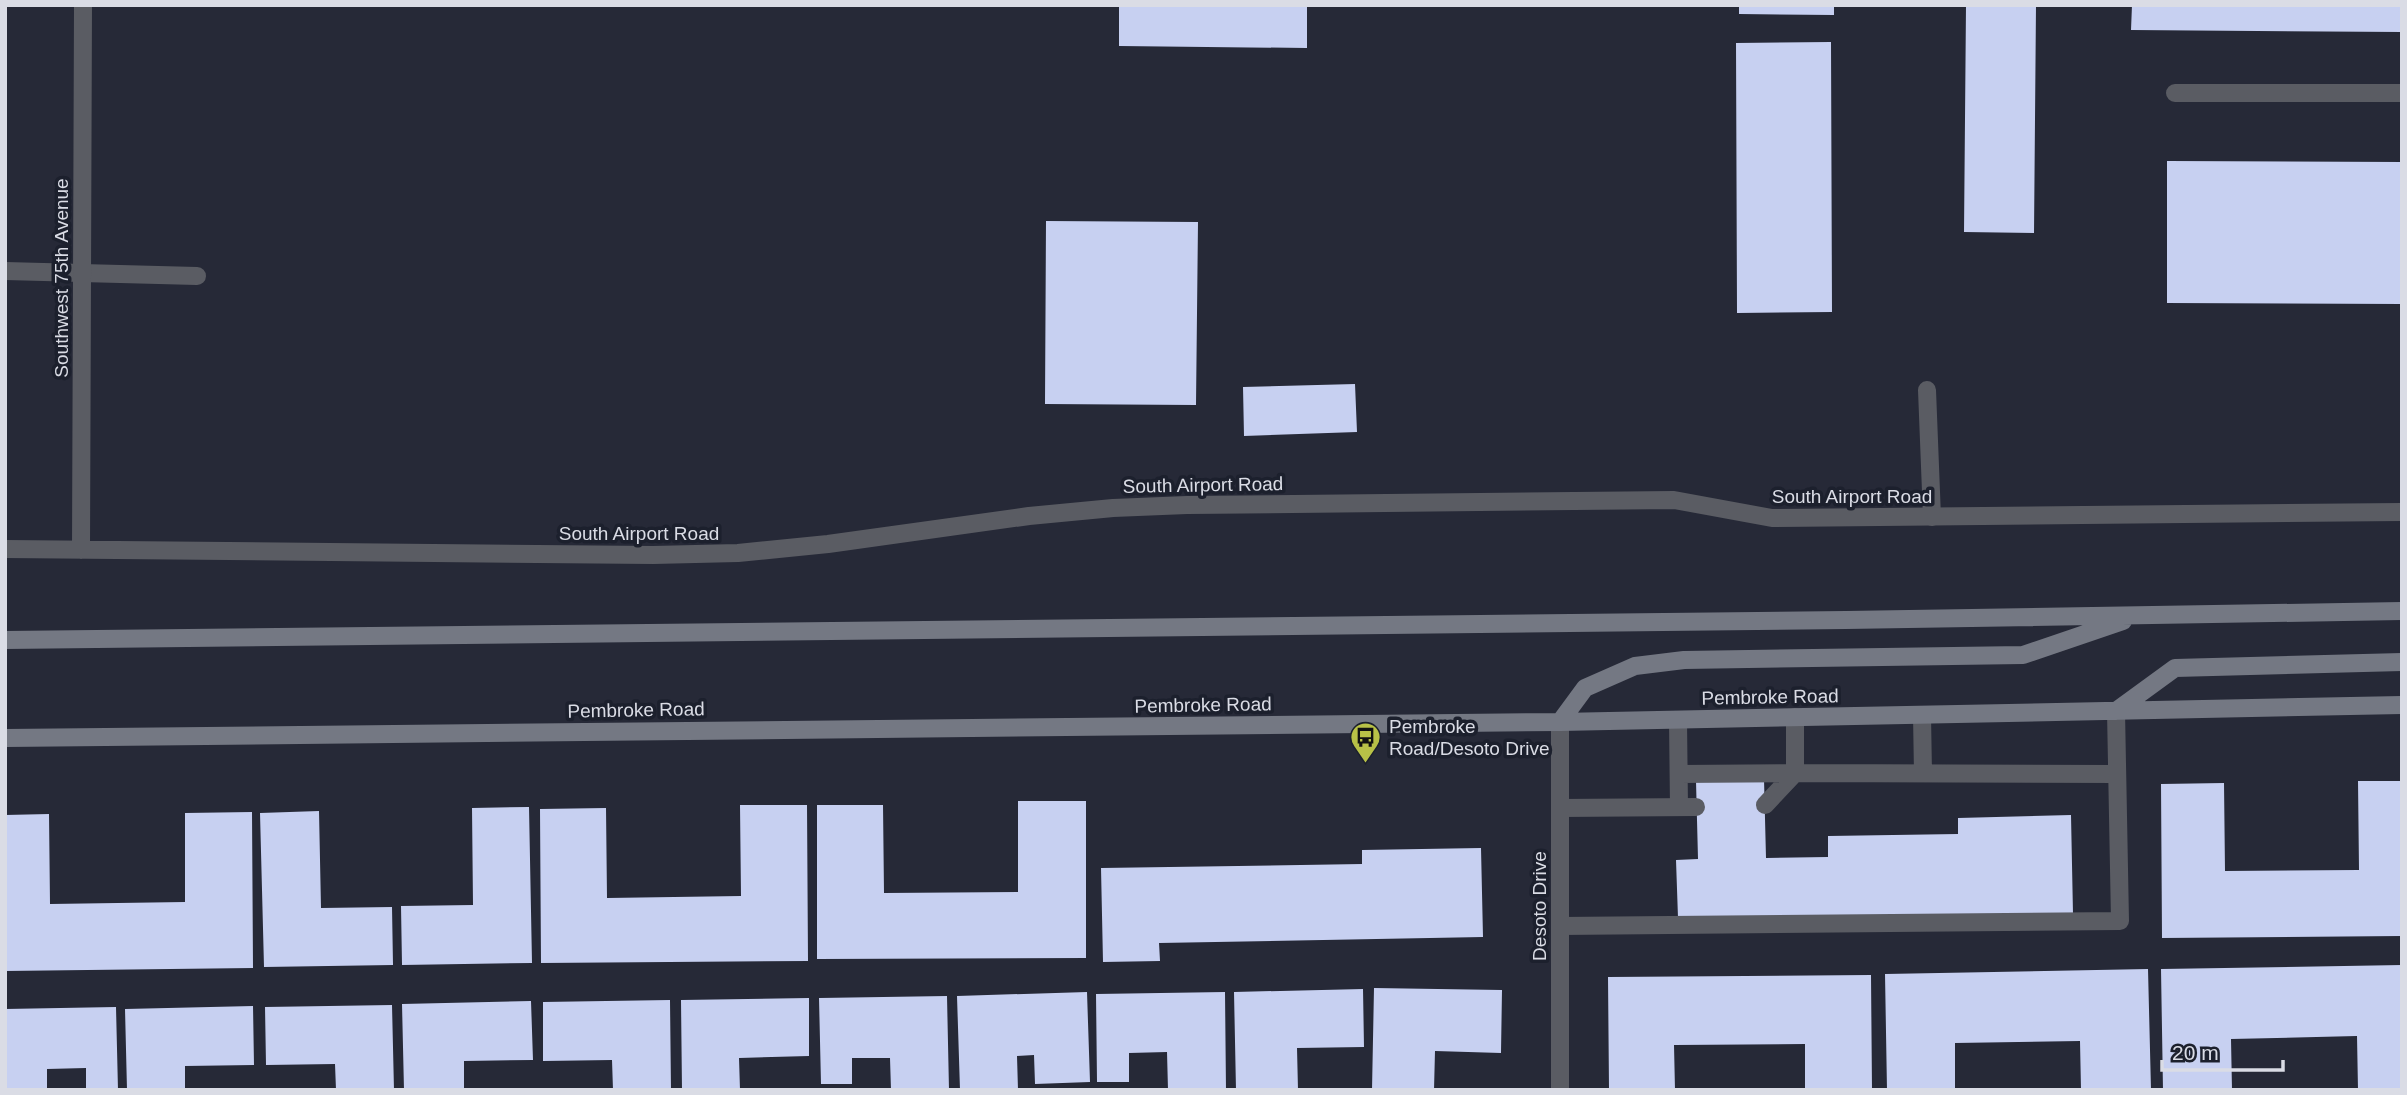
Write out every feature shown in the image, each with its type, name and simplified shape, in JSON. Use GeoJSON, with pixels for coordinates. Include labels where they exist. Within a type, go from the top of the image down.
{"type":"FeatureCollection","features":[{"type":"Feature","properties":{"kind":"main road"},"geometry":{"type":"LineString","coordinates":[[5,640],[2402,611]]}},
{"type":"Feature","properties":{"kind":"main road"},"geometry":{"type":"LineString","coordinates":[[1560,722],[1585,688],[1635,666],[1697,660],[2023,656],[2139,615]]}},
{"type":"Feature","properties":{"kind":"main road"},"geometry":{"type":"LineString","coordinates":[[2116,711],[2175,668],[2402,662]]}},
{"type":"Feature","properties":{"kind":"main road","name":"Pembroke Road"},"geometry":{"type":"LineString","coordinates":[[5,738],[1560,722],[2402,705]]}},
{"type":"Feature","properties":{"kind":"street","name":"Southwest 75th Avenue"},"geometry":{"type":"LineString","coordinates":[[81,550],[83,5]]}},
{"type":"Feature","properties":{"kind":"street"},"geometry":{"type":"LineString","coordinates":[[2175,93],[2402,93]]}},
{"type":"Feature","properties":{"kind":"street"},"geometry":{"type":"LineString","coordinates":[[5,271],[197,276]]}},
{"type":"Feature","properties":{"kind":"street"},"geometry":{"type":"LineString","coordinates":[[1927,390],[1932,517]]}},
{"type":"Feature","properties":{"kind":"street","name":"South Airport Road"},"geometry":{"type":"LineString","coordinates":[[5,549],[653,555],[738,553],[828,544],[1029,516],[1113,508],[1187,505],[1675,499],[1772,518],[2402,512]]}},
{"type":"Feature","properties":{"kind":"street"},"geometry":{"type":"LineString","coordinates":[[1560,926],[2120,921],[2116,711]]}},
{"type":"Feature","properties":{"kind":"street"},"geometry":{"type":"LineString","coordinates":[[1922,715],[1923,773]]}},
{"type":"Feature","properties":{"kind":"street"},"geometry":{"type":"LineString","coordinates":[[1765,805],[1795,773],[1795,717]]}},
{"type":"Feature","properties":{"kind":"street"},"geometry":{"type":"LineString","coordinates":[[1560,808],[1688,807],[1679,775],[1678,720]]}},
{"type":"Feature","properties":{"kind":"street","name":"Desoto Drive"},"geometry":{"type":"LineString","coordinates":[[1560,722],[1560,1090]]}},
{"type":"Feature","properties":{"kind":"street"},"geometry":{"type":"LineString","coordinates":[[1679,775],[2117,774]]}},
{"type":"Feature","properties":{"kind":"building"},"geometry":{"type":"Polygon","coordinates":[[[1119,5],[1307,5],[1307,48],[1119,46],[1119,5]]]}},
{"type":"Feature","properties":{"kind":"building"},"geometry":{"type":"Polygon","coordinates":[[[1739,5],[1834,5],[1834,15],[1739,14],[1739,5]]]}},
{"type":"Feature","properties":{"kind":"building"},"geometry":{"type":"Polygon","coordinates":[[[1966,5],[2036,5],[2034,233],[1964,232],[1966,5]]]}},
{"type":"Feature","properties":{"kind":"building"},"geometry":{"type":"Polygon","coordinates":[[[2132,5],[2402,5],[2402,32],[2131,30],[2132,5]]]}},
{"type":"Feature","properties":{"kind":"building"},"geometry":{"type":"Polygon","coordinates":[[[1831,42],[1832,312],[1737,313],[1736,43],[1831,42]]]}},
{"type":"Feature","properties":{"kind":"building"},"geometry":{"type":"Polygon","coordinates":[[[2167,161],[2402,162],[2402,304],[2167,303],[2167,161]]]}},
{"type":"Feature","properties":{"kind":"building"},"geometry":{"type":"Polygon","coordinates":[[[1046,221],[1198,222],[1196,405],[1045,404],[1046,221]]]}},
{"type":"Feature","properties":{"kind":"building"},"geometry":{"type":"Polygon","coordinates":[[[1355,384],[1357,432],[1244,436],[1243,387],[1355,384]]]}},
{"type":"Feature","properties":{"kind":"building"},"geometry":{"type":"Polygon","coordinates":[[[1764,779],[1766,858],[1828,857],[1828,836],[1958,834],[1958,818],[2071,815],[2073,914],[1678,918],[1676,860],[1698,859],[1696,781],[1764,779]]]}},
{"type":"Feature","properties":{"kind":"building"},"geometry":{"type":"Polygon","coordinates":[[[2358,781],[2402,781],[2402,936],[2162,938],[2161,784],[2224,783],[2225,871],[2359,870],[2358,781]]]}},
{"type":"Feature","properties":{"kind":"building"},"geometry":{"type":"Polygon","coordinates":[[[1018,801],[1086,801],[1086,958],[817,959],[817,805],[883,805],[884,893],[1018,892],[1018,801]]]}},
{"type":"Feature","properties":{"kind":"building"},"geometry":{"type":"Polygon","coordinates":[[[740,805],[807,805],[808,961],[541,963],[540,809],[606,808],[607,898],[741,896],[740,805]]]}},
{"type":"Feature","properties":{"kind":"building"},"geometry":{"type":"Polygon","coordinates":[[[529,807],[532,963],[402,965],[401,906],[473,905],[472,808],[529,807]]]}},
{"type":"Feature","properties":{"kind":"building"},"geometry":{"type":"Polygon","coordinates":[[[319,811],[321,908],[392,907],[393,965],[264,967],[260,813],[319,811]]]}},
{"type":"Feature","properties":{"kind":"building"},"geometry":{"type":"Polygon","coordinates":[[[252,812],[253,968],[5,971],[5,815],[49,814],[50,904],[185,902],[185,813],[252,812]]]}},
{"type":"Feature","properties":{"kind":"building"},"geometry":{"type":"Polygon","coordinates":[[[1481,848],[1483,937],[1159,943],[1160,961],[1103,962],[1101,868],[1362,864],[1362,850],[1481,848]]]}},
{"type":"Feature","properties":{"kind":"building"},"geometry":{"type":"Polygon","coordinates":[[[2402,965],[2402,1090],[2358,1090],[2357,1036],[2231,1039],[2232,1090],[2163,1090],[2161,969],[2402,965]]]}},
{"type":"Feature","properties":{"kind":"building"},"geometry":{"type":"Polygon","coordinates":[[[2148,969],[2151,1090],[2081,1090],[2080,1041],[1955,1043],[1955,1090],[1887,1090],[1885,974],[2148,969]]]}},
{"type":"Feature","properties":{"kind":"building"},"geometry":{"type":"Polygon","coordinates":[[[1871,975],[1872,1090],[1805,1090],[1805,1044],[1674,1045],[1675,1090],[1609,1090],[1608,977],[1871,975]]]}},
{"type":"Feature","properties":{"kind":"building"},"geometry":{"type":"Polygon","coordinates":[[[1374,988],[1502,990],[1501,1053],[1435,1051],[1434,1090],[1372,1090],[1374,988]]]}},
{"type":"Feature","properties":{"kind":"building"},"geometry":{"type":"Polygon","coordinates":[[[1363,989],[1364,1047],[1297,1048],[1298,1090],[1236,1090],[1234,992],[1363,989]]]}},
{"type":"Feature","properties":{"kind":"building"},"geometry":{"type":"Polygon","coordinates":[[[1087,992],[1090,1082],[1035,1084],[1034,1055],[1017,1056],[1018,1090],[960,1090],[957,996],[1087,992]]]}},
{"type":"Feature","properties":{"kind":"building"},"geometry":{"type":"Polygon","coordinates":[[[1225,992],[1226,1090],[1168,1090],[1167,1052],[1129,1053],[1129,1082],[1097,1082],[1096,994],[1225,992]]]}},
{"type":"Feature","properties":{"kind":"building"},"geometry":{"type":"Polygon","coordinates":[[[947,996],[949,1090],[891,1090],[890,1058],[852,1058],[852,1084],[821,1084],[819,998],[947,996]]]}},
{"type":"Feature","properties":{"kind":"building"},"geometry":{"type":"Polygon","coordinates":[[[809,998],[809,1056],[739,1058],[740,1090],[682,1090],[681,1000],[809,998]]]}},
{"type":"Feature","properties":{"kind":"building"},"geometry":{"type":"Polygon","coordinates":[[[670,1000],[671,1090],[613,1090],[612,1060],[543,1061],[543,1002],[670,1000]]]}},
{"type":"Feature","properties":{"kind":"building"},"geometry":{"type":"Polygon","coordinates":[[[531,1001],[533,1060],[464,1061],[464,1090],[404,1090],[402,1004],[531,1001]]]}},
{"type":"Feature","properties":{"kind":"building"},"geometry":{"type":"Polygon","coordinates":[[[392,1005],[394,1090],[336,1090],[335,1064],[266,1065],[265,1007],[392,1005]]]}},
{"type":"Feature","properties":{"kind":"building"},"geometry":{"type":"Polygon","coordinates":[[[253,1006],[254,1065],[185,1066],[185,1090],[127,1090],[125,1009],[253,1006]]]}},
{"type":"Feature","properties":{"kind":"building"},"geometry":{"type":"Polygon","coordinates":[[[116,1007],[118,1090],[86,1090],[86,1068],[47,1069],[47,1090],[5,1090],[5,1009],[116,1007]]]}},
{"type":"Feature","properties":{"kind":"place","name":"Pembroke Road/Desoto Drive"},"geometry":{"type":"Point","coordinates":[1366,764]}}]}
